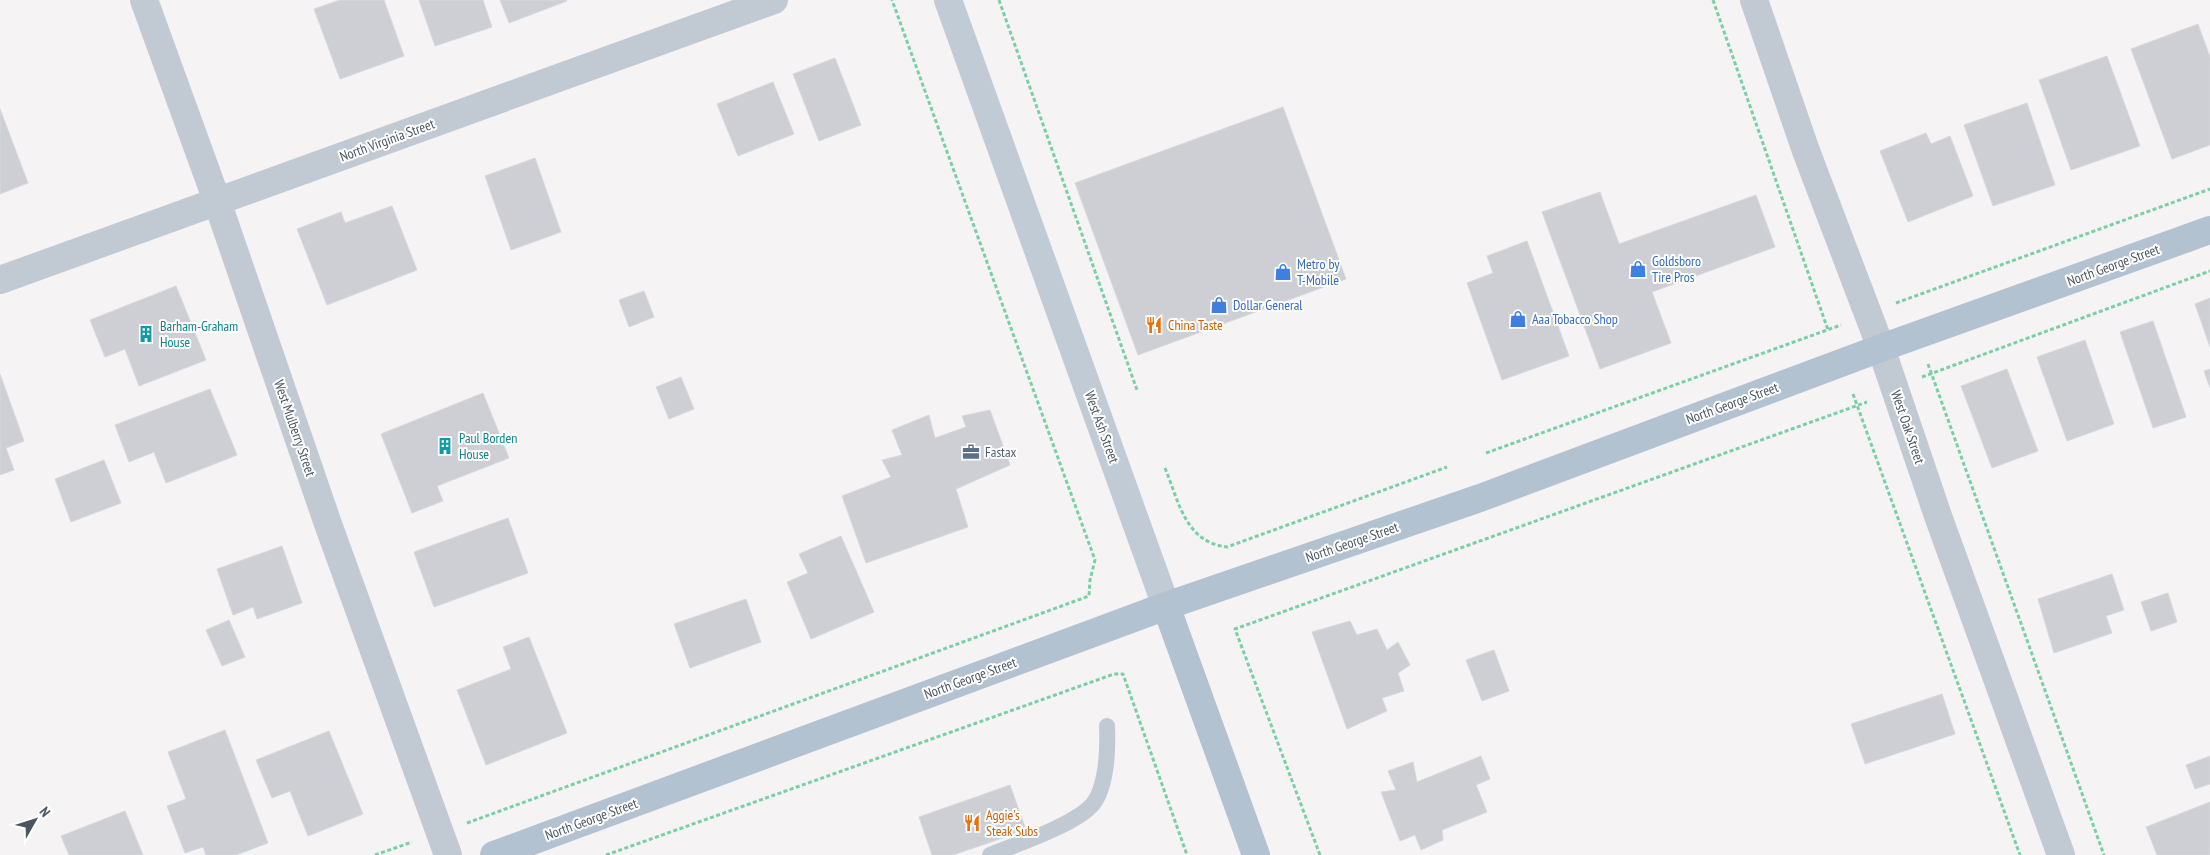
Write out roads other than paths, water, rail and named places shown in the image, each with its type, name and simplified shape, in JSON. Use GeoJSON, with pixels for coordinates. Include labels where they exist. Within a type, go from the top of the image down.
{"type":"FeatureCollection","features":[{"type":"Feature","properties":{"kind":"main road","name":"West Ash Street"},"geometry":{"type":"LineString","coordinates":[[948,0],[1256,855]]}},
{"type":"Feature","properties":{"kind":"main road","name":"North George Street"},"geometry":{"type":"LineString","coordinates":[[494,855],[1166,606],[1480,498],[1881,348],[2210,230]]}},
{"type":"Feature","properties":{"kind":"street","name":"West Mulberry Street"},"geometry":{"type":"LineString","coordinates":[[144,0],[217,201],[328,524],[448,855]]}},
{"type":"Feature","properties":{"kind":"street","name":"North Virginia Street"},"geometry":{"type":"LineString","coordinates":[[0,280],[774,0]]}},
{"type":"Feature","properties":{"kind":"street","name":"West Oak Street"},"geometry":{"type":"LineString","coordinates":[[1754,0],[1806,151],[1881,348],[1938,516],[2061,855]]}},
{"type":"Feature","properties":{"kind":"lane"},"geometry":{"type":"LineString","coordinates":[[990,855],[1074,819],[1093,803],[1104,778],[1108,754],[1107,726]]}},
{"type":"Feature","properties":{"kind":"place","name":"Goldsboro Tire Pros"},"geometry":{"type":"Point","coordinates":[1638,269]}},
{"type":"Feature","properties":{"kind":"place","name":"Metro by T-Mobile"},"geometry":{"type":"Point","coordinates":[1283,272]}},
{"type":"Feature","properties":{"kind":"place","name":"Dollar General"},"geometry":{"type":"Point","coordinates":[1219,305]}},
{"type":"Feature","properties":{"kind":"place","name":"Aaa Tobacco Shop"},"geometry":{"type":"Point","coordinates":[1518,319]}},
{"type":"Feature","properties":{"kind":"place","name":"China Taste"},"geometry":{"type":"Point","coordinates":[1154,325]}},
{"type":"Feature","properties":{"kind":"place","name":"Barham-Graham House"},"geometry":{"type":"Point","coordinates":[146,334]}},
{"type":"Feature","properties":{"kind":"place","name":"Paul Borden House"},"geometry":{"type":"Point","coordinates":[445,446]}},
{"type":"Feature","properties":{"kind":"place","name":"Fastax"},"geometry":{"type":"Point","coordinates":[971,452]}},
{"type":"Feature","properties":{"kind":"place","name":"Aggie's Steak Subs"},"geometry":{"type":"Point","coordinates":[972,823]}}]}
